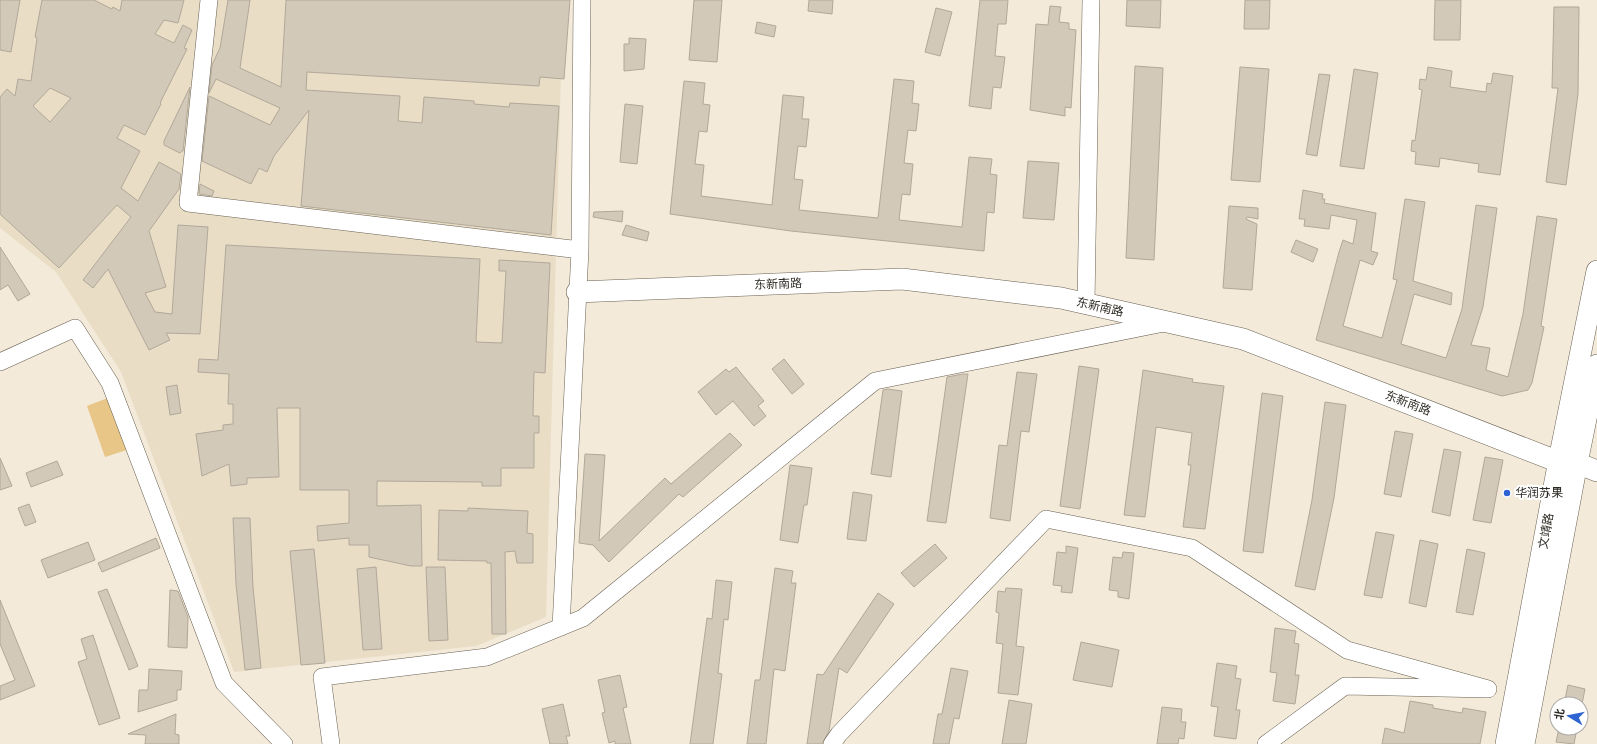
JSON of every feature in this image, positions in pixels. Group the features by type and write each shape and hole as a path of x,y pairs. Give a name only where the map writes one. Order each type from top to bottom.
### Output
{"main road":[{"name":"文靖路","path":"1524,744 1597,271"},
{"name":"东新南路","path":"577,292 902,279 1061,298 1243,339 1568,463 1597,471"},
{"name":"文靖路","path":"1506,744 1568,463 1597,365"}],"street":[{"path":"209,0 188,203 580,250"},
{"path":"561,627 580,250 582,0"},
{"path":"1086,304 1091,0"},
{"path":"332,744 322,677 487,657 583,618 875,381 1167,322"},
{"path":"0,362 75,328 110,383 224,683 284,744"},
{"path":"832,744 838,734 1046,519 1192,548 1347,650 1488,689 1344,686 1266,744"}],"shaded area":[{"path":"0,0 563,0 546,617 476,646 234,672 121,372 56,272 0,228"},
{"path":"118,394 136,447 105,457 87,406"}],"building":[{"path":"0,0 20,0 11,52 0,50"},
{"path":"42,0 94,0 112,9 113,7 120,11 122,0 184,0 178,23 164,20 155,34 174,43 183,25 192,30 184,48 187,49 160,103 161,104 145,135 124,125 117,138 140,151 121,188 138,201 159,162 181,174 179,189 149,231 166,287 145,293 155,312 172,314 178,225 208,227 200,334 166,333 170,340 149,350 108,269 93,288 83,280 131,217 117,205 59,268 0,214 0,97 7,89 15,96 18,79 31,81 37,38 35,37","holes":["50,88 71,98 50,122 33,106"]},
{"path":"228,0 250,0 240,68 281,87 286,0 570,0 564,79 540,77 539,86 307,72 306,90 400,96 398,121 422,123 424,97 474,101 474,104 509,107 510,103 559,106 551,235 301,206 309,110 274,156 267,172 259,168 251,184 202,161 209,96 270,125 280,108 216,79 209,93 212,65 220,48"},
{"path":"694,0 722,0 717,62 689,60"},
{"path":"809,0 833,0 832,14 808,11"},
{"path":"980,0 1008,0 1006,24 998,24 995,56 1005,57 1001,88 993,87 991,109 969,106"},
{"path":"1127,0 1161,0 1160,28 1126,26"},
{"path":"1245,0 1270,0 1269,29 1244,29"},
{"path":"1435,0 1461,0 1460,40 1434,40"},
{"path":"1050,6 1061,7 1059,22 1069,23 1069,29 1076,30 1071,108 1065,107 1065,116 1030,110 1036,24 1048,25"},
{"path":"1554,7 1579,7 1578,94 1566,185 1546,182 1558,88 1552,88"},
{"path":"936,8 952,12 940,56 925,52"},
{"path":"757,22 776,26 774,37 755,33"},
{"path":"629,38 646,39 644,69 624,71 624,44 629,44"},
{"path":"1135,66 1163,68 1154,260 1126,258"},
{"path":"1240,67 1269,69 1260,182 1231,180"},
{"path":"1428,67 1452,71 1450,87 1486,92 1487,83 1491,84 1493,73 1513,76 1500,175 1478,172 1479,164 1440,158 1439,167 1415,164 1416,152 1411,151 1412,140 1415,141 1422,90 1419,89 1420,79 1426,80"},
{"path":"1354,69 1378,73 1364,169 1340,166"},
{"path":"1319,74 1330,75 1317,156 1306,154"},
{"path":"894,79 914,81 912,103 919,104 916,131 908,130 904,163 913,164 910,195 902,194 899,220 962,227 969,157 992,159 990,174 997,175 994,213 987,212 984,251 791,231 670,214 684,81 705,83 703,104 710,105 707,132 699,131 695,164 704,165 701,196 772,205 783,95 804,97 802,119 809,119 806,147 798,146 794,179 803,180 799,210 878,218"},
{"path":"190,87 183,151 180,153 164,145 164,141"},
{"path":"625,104 643,106 637,164 620,162"},
{"path":"1028,161 1059,163 1054,220 1023,218"},
{"path":"200,184 214,191 212,196 199,194"},
{"path":"1303,190 1323,194 1322,199 1325,199 1324,203 1376,213 1371,251 1378,253 1373,265 1360,260 1343,326 1382,338 1397,280 1393,279 1405,199 1425,202 1413,281 1452,293 1451,305 1414,294 1401,344 1446,358 1462,309 1476,205 1497,208 1483,307 1471,345 1490,348 1486,370 1508,377 1523,314 1537,216 1557,219 1541,326 1544,327 1532,383 1528,390 1502,396 1316,340 1343,240 1353,244 1357,220 1331,215 1329,229 1304,226 1305,219 1299,219"},
{"path":"1229,206 1258,208 1258,219 1247,217 1246,219 1257,224 1252,290 1223,288"},
{"path":"623,211 622,222 593,217 594,212"},
{"path":"626,225 649,232 647,241 622,235"},
{"path":"1296,240 1318,249 1313,262 1291,252"},
{"path":"226,245 480,259 476,342 502,343 506,271 499,271 499,260 550,263 545,373 534,372 533,416 539,416 539,433 534,433 534,468 501,468 501,486 482,486 482,482 377,481 377,506 421,505 422,566 411,566 369,557 369,545 349,545 349,538 318,541 317,526 349,523 349,490 300,490 300,408 277,408 279,477 247,478 247,484 231,486 229,464 202,476 196,434 223,430 223,425 233,424 233,404 228,404 229,374 198,372 199,359 218,360"},
{"path":"0,247 30,294 18,301 8,285 0,290"},
{"path":"784,359 804,384 792,394 772,369"},
{"path":"1079,366 1099,369 1080,509 1060,506"},
{"path":"736,367 764,401 758,406 766,416 754,426 733,401 716,415 698,392 726,369 729,372"},
{"path":"1143,370 1193,379 1192,382 1224,386 1205,529 1183,527 1191,465 1188,465 1192,433 1156,427 1145,517 1124,515"},
{"path":"1017,372 1037,374 1029,432 1021,431 1010,521 990,518 999,445 1007,446"},
{"path":"968,374 946,523 927,521 947,377"},
{"path":"177,385 181,413 170,415 166,387"},
{"path":"888,389 902,391 891,477 871,474 883,390"},
{"path":"1262,393 1283,396 1263,553 1243,551"},
{"path":"1325,402 1346,405 1334,498 1315,590 1295,586 1312,500"},
{"path":"1395,431 1413,434 1401,497 1384,494"},
{"path":"730,433 742,445 683,497 679,494 609,562 593,545 579,543 585,454 605,455 599,541 665,478 671,484"},
{"path":"1444,449 1461,452 1450,516 1432,512"},
{"path":"1485,457 1503,460 1491,523 1473,520"},
{"path":"0,458 12,486 0,490"},
{"path":"57,461 63,475 31,487 26,473"},
{"path":"790,465 812,468 807,505 804,505 798,543 780,540"},
{"path":"853,492 872,495 866,541 847,539"},
{"path":"29,504 36,522 25,526 18,508"},
{"path":"468,508 528,511 527,533 533,534 533,563 517,563 515,551 505,552 506,634 492,634 491,563 487,563 487,561 438,560 439,510 468,511"},
{"path":"233,518 250,518 253,587 261,668 245,670 236,584"},
{"path":"1376,532 1394,535 1382,598 1364,595"},
{"path":"156,538 160,548 102,572 98,563"},
{"path":"1420,540 1438,544 1426,607 1409,603"},
{"path":"88,542 95,560 48,578 41,560"},
{"path":"935,544 947,558 914,587 901,573"},
{"path":"1066,546 1078,548 1072,593 1061,592 1062,586 1053,585 1057,552 1066,553"},
{"path":"314,549 325,663 301,665 290,551"},
{"path":"1467,549 1485,553 1473,615 1456,612"},
{"path":"1123,552 1134,553 1129,599 1118,597 1118,591 1109,590 1113,557 1122,558"},
{"path":"376,567 382,649 363,650 357,569"},
{"path":"426,567 445,567 448,640 429,641"},
{"path":"775,568 793,571 791,583 796,583 785,671 774,669 766,744 747,744 755,680 760,680"},
{"path":"716,580 732,582 728,620 724,619 718,673 722,674 713,744 690,744 707,618 712,619"},
{"path":"1006,588 1022,589 1016,646 1024,647 1018,695 998,693 1003,644 996,643 999,613 996,612 998,591 1005,592"},
{"path":"107,589 138,666 129,670 98,592"},
{"path":"170,590 178,591 188,617 187,648 168,647"},
{"path":"878,593 894,604 847,673 839,668 829,731 822,744 807,744 817,674 823,675"},
{"path":"0,600 35,686 0,700 0,686 15,680 0,644"},
{"path":"1275,628 1296,631 1294,643 1299,644 1295,675 1299,675 1295,704 1273,701 1277,673 1270,672"},
{"path":"93,635 120,718 99,725 78,662 87,659 81,639"},
{"path":"1081,642 1119,650 1112,687 1073,680"},
{"path":"1217,663 1237,666 1235,678 1241,679 1236,710 1240,710 1236,739 1214,736 1218,707 1211,706"},
{"path":"951,668 968,671 959,719 954,718 949,744 933,744 938,714 942,714"},
{"path":"149,669 182,671 181,690 177,690 177,700 138,712 139,690 148,690"},
{"path":"620,675 627,707 623,708 631,744 615,744 615,741 609,743 602,713 605,712 598,680"},
{"path":"1568,685 1585,689 1584,696 1566,696"},
{"path":"1009,700 1032,704 1026,744 1002,744"},
{"path":"1410,701 1433,705 1433,708 1462,713 1463,708 1486,712 1480,744 1382,744 1385,728 1404,733"},
{"path":"563,704 570,736 566,736 568,744 550,744 542,709"},
{"path":"1162,707 1182,709 1181,722 1186,722 1184,739 1179,738 1178,744 1157,744"},
{"path":"176,714 175,734 179,735 179,744 145,744 146,735 128,734"},
{"path":"1557,736 1576,736 1574,744 1556,742"}],"place":[{"name":"华润苏果","path":"1507,493"}]}
